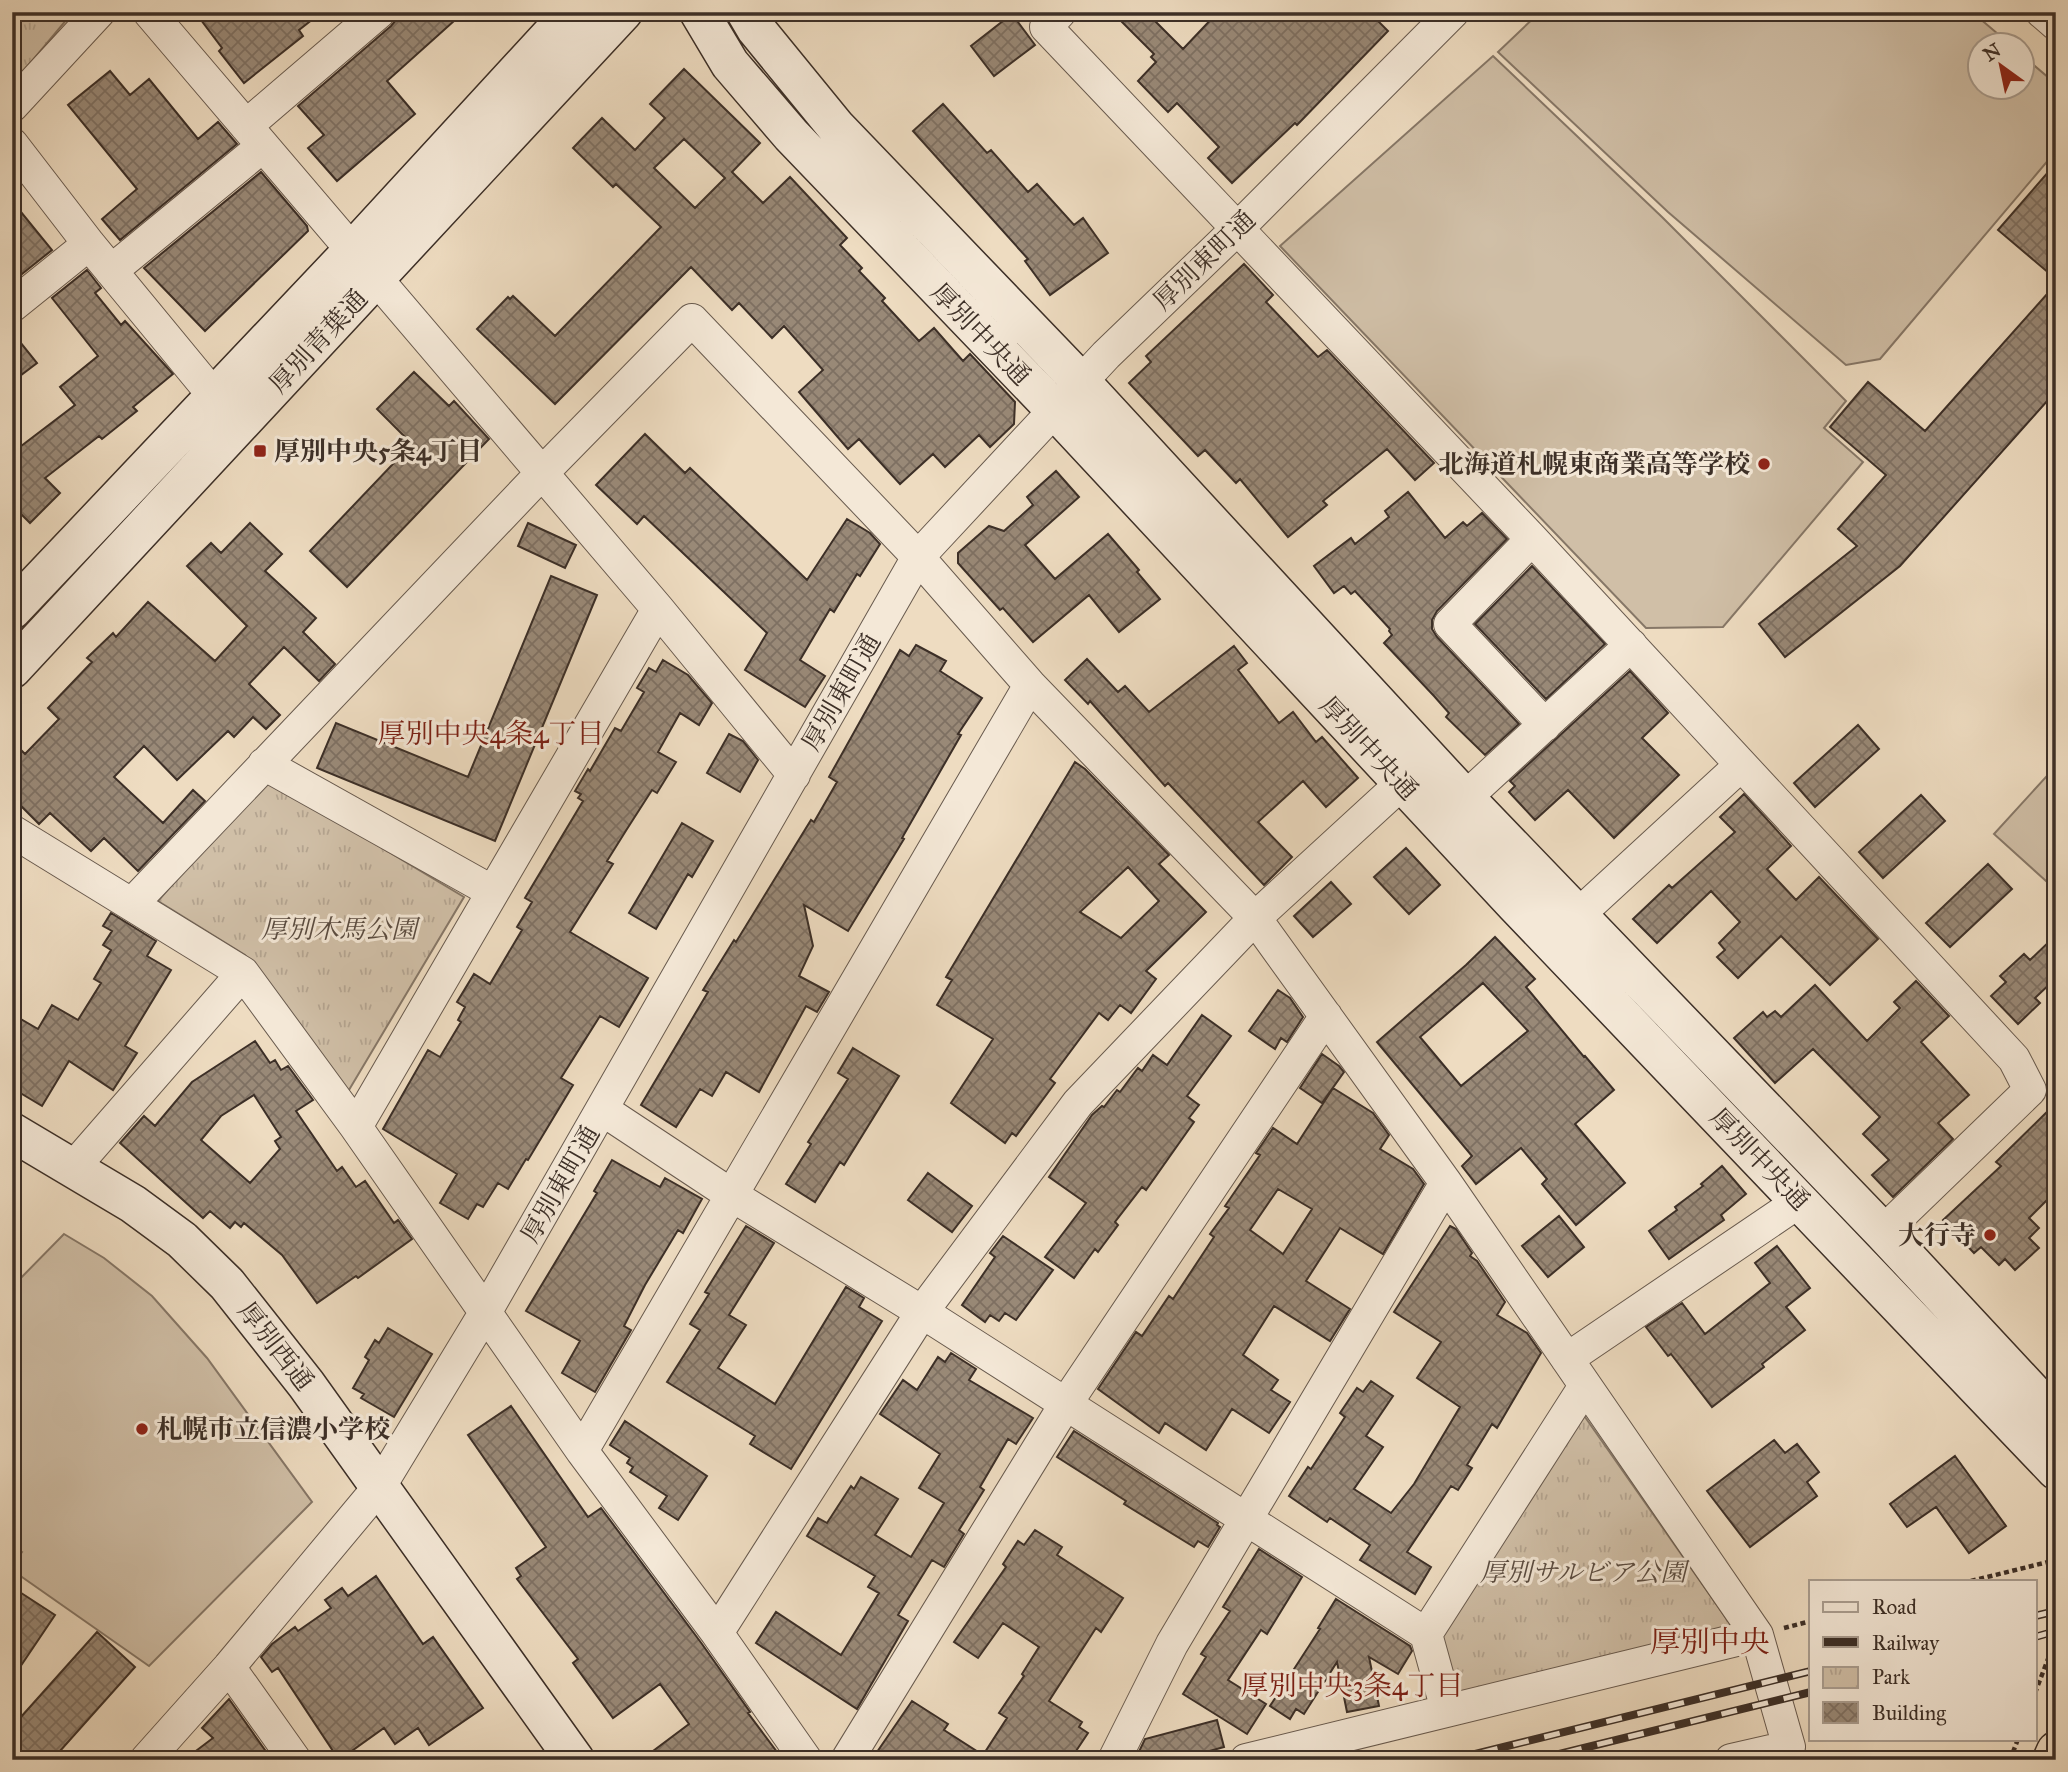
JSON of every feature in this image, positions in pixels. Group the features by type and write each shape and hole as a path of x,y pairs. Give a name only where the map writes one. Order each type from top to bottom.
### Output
{"highway":[{"path":"2052,1760 2056,1751"}],"street":[{"path":"12,106 99,12"},
{"path":"149,12 658,609 794,775"},
{"path":"111,271 254,136 379,12"},
{"name":"厚別青葉通","path":"12,669 365,264 572,12"},
{"name":"厚別青葉通","path":"12,610 215,397 365,264 623,12"},
{"name":"厚別中央通","path":"699,12 730,64 792,135 1055,410 1401,784 2056,1470"},
{"name":"厚別中央通","path":"746,12 756,29 836,127 1080,382 1465,797 1883,1232 2056,1418"},
{"path":"1060,12 1046,27 1532,539 2014,1059 2030,1090 1883,1232"},
{"path":"2042,12 2056,24"},
{"name":"厚別東町通","path":"146,1760 229,1667 380,1486 603,1110 918,557 1080,382 1452,13"},
{"path":"12,144 89,244 215,397"},
{"path":"12,306 89,244"},
{"path":"133,904 542,473 692,320 918,557 1030,685 1255,918 1326,1016 1446,1183 1757,1635 1785,1753 1731,1760"},
{"path":"1532,539 1450,624 1545,725"},
{"path":"356,1127 658,609"},
{"path":"1465,797 1631,645"},
{"path":"582,1451 1030,685"},
{"path":"264,764 493,892"},
{"path":"1578,915 1741,765"},
{"path":"717,1633 922,1312 1078,1103 1255,918 1401,784"},
{"path":"12,831 243,972 356,1127 582,1451 717,1633 806,1760"},
{"path":"73,1168 243,972"},
{"path":"847,1760 1065,1405 1326,1016"},
{"path":"603,1110 733,1196 922,1312 1426,1634 1447,1710"},
{"name":"厚別西通","path":"12,1132 133,1203 182,1240 227,1284 306,1384 575,1760"},
{"path":"1114,1760 1172,1644 1446,1183"},
{"path":"1567,1359 1800,1200"},
{"path":"1426,1634 1585,1386"},
{"path":"1246,1760 1757,1635"},
{"path":"229,1667 295,1760"}],"path":[{"path":"1975,1580 2056,1560"},
{"path":"2036,1690 2056,1638"},
{"path":"2010,1760 2018,1740"}],"green space":[{"path":"12,12 73,12 12,85"},
{"path":"1540,12 1972,12 1996,32 1966,32 1966,102 2036,102 2036,67 2056,84 2056,151 1880,359 1846,365 1668,212 1498,52"},
{"path":"1493,56 1662,217 1846,401 1824,428 1863,462 1723,627 1646,628 1280,246"},
{"path":"2056,766 2056,890 1994,834"},
{"name":"厚別木馬公園","path":"265,778 464,897 346,1095 245,955 158,901"},
{"name":"札幌市立信濃小学校","path":"64,1234 104,1258 152,1296 207,1358 312,1502 149,1666 12,1570 22,1552 12,1546 12,1287"},
{"name":"厚別サルビア公園","path":"1578,1407 1733,1628 1454,1696 1437,1640"}],"building":[{"path":"195,12 322,12 299,30 303,36 244,83 219,51 222,48"},
{"path":"403,12 464,12 387,81 415,114 337,181 308,148 324,135 298,106 391,26"},
{"path":"1112,12 1146,12 1183,49 1218,12 1369,12 1388,31 1297,125 1295,123 1232,183 1208,158 1219,147 1177,103 1168,112 1138,81 1156,62 1151,57 1154,54"},
{"path":"1012,14 1035,45 994,76 971,46"},
{"path":"684,69 760,143 732,172 763,203 790,177 847,238 840,245 862,268 859,271 885,298 882,301 919,341 934,328 963,361 970,354 1015,402 1014,424 990,447 979,435 945,467 933,454 900,484 859,439 848,449 799,392 823,370 784,326 772,338 739,303 732,310 691,267 555,404 477,329 508,297 510,299 513,296 555,336 661,227 616,184 613,187 573,148 602,118 635,150 665,118 650,104","holes":["684,139 725,178 695,208 654,168"]},
{"path":"110,71 130,95 149,79 198,139 218,122 237,144 120,240 102,219 137,189 68,105"},
{"path":"943,104 987,153 991,150 1028,192 1037,184 1074,225 1083,218 1108,253 1050,295 1025,261 1028,259 913,131"},
{"path":"2056,163 2056,279 1998,230"},
{"path":"261,172 307,226 308,231 205,331 144,268"},
{"path":"12,201 52,250 12,282"},
{"path":"1244,264 1273,295 1266,302 1318,357 1327,350 1434,463 1415,480 1387,449 1323,501 1327,505 1288,537 1240,479 1236,483 1205,450 1198,456 1129,383 1151,362 1146,356"},
{"path":"87,270 101,288 95,293 121,325 125,321 173,374 133,407 137,411 102,439 99,436 45,478 60,493 30,523 12,505 12,453 75,405 60,387 98,356 52,298"},
{"path":"2056,284 2056,391 1900,566 1785,657 1759,624 1857,546 1838,529 1886,475 1830,427 1868,382 1925,431"},
{"path":"12,332 37,363 12,382"},
{"path":"414,372 449,406 454,401 489,439 347,587 310,551 412,444 377,409"},
{"path":"645,434 685,473 690,468 807,580 847,519 870,533 880,544 860,576 857,574 834,612 830,609 800,660 825,676 805,707 745,670 767,633 644,516 637,524 596,485"},
{"path":"1056,471 1079,497 1025,545 1055,579 1108,534 1160,599 1119,632 1089,595 1033,642 958,563 958,553 989,526 1004,531 1033,505 1027,497"},
{"path":"1408,492 1445,538 1463,522 1467,526 1482,513 1507,539 1437,611 1432,620 1432,629 1437,637 1519,724 1485,755 1446,717 1449,713 1384,643 1392,635 1390,629 1355,591 1351,594 1344,586 1334,593 1314,566 1351,538 1355,544 1389,517 1385,511"},
{"path":"250,523 282,554 265,571 316,618 303,632 335,664 319,681 284,647 249,684 280,715 266,729 253,717 234,737 228,731 177,780 144,746 114,777 163,823 193,790 205,801 138,871 104,838 91,851 50,813 39,824 15,800 21,794 12,786 12,741 25,754 59,719 48,708 92,662 87,658 113,633 116,637 148,602 215,661 247,626 187,566 211,543 221,553"},
{"path":"528,523 576,545 565,568 518,546"},
{"path":"1532,566 1605,644 1546,699 1475,624"},
{"path":"551,576 597,595 495,841 317,768 336,723 468,777"},
{"path":"916,645 946,661 940,671 982,698 958,734 961,735 902,838 904,839 848,931 804,905 813,946 799,976 829,992 817,1012 806,1006 759,1092 726,1072 712,1096 700,1089 676,1127 641,1105 708,992 703,990 734,940 736,942 811,820 814,822 837,782 829,777 900,650 909,656"},
{"path":"1234,646 1247,663 1238,670 1279,723 1293,712 1316,742 1322,737 1358,778 1326,807 1303,781 1258,822 1292,857 1264,885 1168,783 1165,786 1090,701 1088,704 1065,680 1087,659 1118,692 1125,686 1149,712"},
{"path":"663,660 688,675 712,703 699,725 680,713 658,752 676,762 657,793 652,790 607,861 613,864 570,932 648,978 619,1027 600,1016 561,1078 573,1085 528,1160 526,1159 508,1189 498,1183 483,1207 477,1204 468,1219 440,1203 457,1174 383,1129 428,1050 440,1057 461,1022 458,1020 465,1007 457,1002 474,974 490,984 522,930 517,927 532,902 525,898 583,801 578,798 581,794 575,791 615,728 621,731 644,692 637,688 649,668 656,672"},
{"path":"1630,671 1668,713 1642,738 1679,775 1614,838 1568,790 1535,820 1509,792 1515,786 1510,781"},
{"path":"1858,725 1879,749 1815,807 1794,783"},
{"path":"729,734 743,741 758,760 740,792 707,773"},
{"path":"1075,762 1169,855 1159,864 1206,912 1146,971 1156,979 1131,1013 1120,1005 1108,1020 1099,1013 1050,1079 1055,1083 1016,1136 1012,1133 1005,1143 951,1103 993,1039 937,1005 952,980 946,977","holes":["1128,867 1159,901 1121,938 1080,912"]},
{"path":"1744,794 1791,846 1767,869 1796,900 1819,877 1878,939 1830,985 1781,936 1738,978 1717,957 1725,950 1719,943 1740,922 1711,891 1657,943 1633,919 1669,885 1672,888 1735,832 1720,817"},
{"path":"1921,795 1945,821 1883,878 1859,852"},
{"path":"682,823 713,841 692,877 688,874 656,929 629,913"},
{"path":"1406,848 1440,885 1409,914 1374,877"},
{"path":"1988,864 2012,889 1950,947 1926,923"},
{"path":"1331,882 1351,904 1313,937 1294,916"},
{"path":"111,913 156,941 147,956 171,970 125,1046 137,1053 113,1090 69,1061 42,1106 12,1088 12,1014 38,1029 52,1005 78,1020 101,983 94,979 111,950 103,945 112,931 103,926"},
{"path":"2056,935 2056,978 2035,998 2040,1003 2018,1024 1991,996 2006,982 2000,976 2024,954 2030,960"},
{"path":"1495,937 1535,979 1526,987 1614,1090 1575,1124 1625,1183 1576,1225 1542,1184 1547,1179 1521,1148 1476,1184 1462,1166 1472,1156 1377,1042","holes":["1483,983 1528,1031 1461,1086 1420,1037"]},
{"path":"1916,981 1949,1016 1921,1042 1969,1095 1938,1123 1953,1139 1893,1197 1872,1175 1889,1160 1863,1134 1880,1117 1813,1049 1775,1083 1734,1038 1763,1012 1767,1017 1775,1011 1781,1017 1815,985 1867,1041 1900,1008 1894,1002"},
{"path":"1278,990 1290,998 1303,1017 1287,1042 1281,1038 1275,1049 1249,1031"},
{"path":"1202,1015 1231,1036 1187,1096 1199,1105 1189,1118 1194,1122 1146,1190 1142,1187 1115,1222 1118,1225 1098,1252 1095,1249 1074,1278 1045,1257 1086,1203 1049,1177 1092,1115 1104,1107 1117,1090 1120,1092 1138,1068 1142,1071 1153,1055 1167,1065"},
{"path":"255,1041 270,1063 275,1060 281,1070 288,1066 313,1100 296,1111 337,1171 342,1167 356,1187 365,1181 394,1223 398,1220 412,1239 358,1278 356,1276 317,1303 282,1255 244,1223 241,1227 235,1222 230,1228 210,1211 203,1218 120,1143 144,1116 155,1126 192,1082","holes":["254,1095 281,1137 275,1141 280,1149 250,1183 201,1140 221,1116"]},
{"path":"853,1048 899,1076 844,1165 840,1162 815,1202 786,1184 811,1144 808,1142 848,1079 838,1073"},
{"path":"1322,1054 1344,1072 1322,1103 1300,1088"},
{"path":"1333,1088 1373,1113 1389,1135 1380,1149 1413,1169 1424,1184 1383,1254 1340,1228 1306,1281 1350,1309 1330,1341 1274,1306 1243,1355 1278,1380 1271,1390 1290,1402 1269,1433 1232,1409 1206,1450 1165,1423 1159,1433 1098,1389 1136,1332 1142,1336 1169,1296 1173,1299 1214,1237 1210,1234 1229,1208 1225,1206 1260,1155 1256,1153 1273,1128 1297,1144","holes":["1278,1189 1312,1209 1283,1254 1250,1230"]},
{"path":"2056,1103 2056,1191 2029,1218 2039,1228 2029,1238 2039,1248 2015,1270 2005,1259 1999,1265 1981,1247 1974,1253 1943,1220 2001,1166 1996,1162"},
{"path":"612,1160 660,1187 665,1178 702,1199 683,1233 678,1230 645,1285 624,1326 631,1330 595,1392 562,1373 580,1341 526,1311 597,1193 594,1191"},
{"path":"1722,1166 1746,1194 1721,1215 1724,1220 1669,1259 1649,1231 1677,1210 1675,1207 1703,1186 1701,1184"},
{"path":"928,1173 972,1206 952,1232 908,1200"},
{"path":"1559,1216 1584,1247 1548,1277 1522,1246"},
{"path":"746,1226 774,1243 729,1315 746,1325 718,1368 775,1404 846,1287 864,1298 859,1307 882,1321 791,1469 750,1444 755,1436 667,1382 700,1330 690,1324 709,1294 705,1292"},
{"path":"1450,1226 1456,1229 1472,1253 1470,1256 1477,1261 1505,1302 1497,1315 1527,1333 1541,1353 1497,1428 1492,1424 1467,1465 1472,1468 1458,1490 1451,1486 1407,1552 1431,1567 1415,1594 1360,1560 1370,1545 1330,1518 1327,1522 1289,1496 1308,1467 1311,1469 1345,1417 1340,1413 1357,1388 1363,1392 1371,1381 1393,1396 1366,1436 1383,1447 1354,1489 1391,1513 1414,1484 1460,1407 1417,1378 1441,1342 1394,1312"},
{"path":"1003,1236 1053,1270 1016,1320 1005,1313 999,1321 990,1315 985,1322 962,1305 995,1257 990,1253"},
{"path":"1777,1246 1810,1288 1786,1307 1805,1330 1762,1364 1764,1367 1712,1407 1671,1354 1668,1356 1646,1327 1682,1303 1705,1334 1770,1283 1755,1263"},
{"path":"388,1328 432,1354 394,1417 361,1398 364,1394 353,1388 369,1360 365,1357 375,1340 379,1343"},
{"path":"951,1353 976,1369 969,1380 1033,1418 1016,1444 1008,1439 980,1487 984,1490 959,1530 964,1534 944,1567 932,1560 898,1615 908,1621 857,1709 756,1643 776,1612 841,1655 879,1593 868,1587 875,1576 807,1536 818,1518 827,1523 851,1486 854,1489 861,1477 898,1499 875,1535 911,1557 944,1503 919,1488 940,1454 880,1414 903,1380 917,1390 938,1357 945,1362"},
{"path":"511,1406 588,1517 601,1508 702,1644 783,1760 641,1760 689,1724 660,1684 613,1718 573,1663 578,1659 517,1579 521,1576 516,1568 546,1547 468,1435"},
{"path":"625,1421 707,1476 678,1520 659,1508 667,1496 630,1472 633,1467 627,1463 630,1458 610,1445"},
{"path":"1074,1431 1218,1523 1220,1527 1208,1547 1198,1541 1194,1547 1124,1504 1126,1501 1057,1457"},
{"path":"1774,1440 1785,1453 1797,1444 1819,1472 1807,1482 1817,1496 1750,1547 1707,1491"},
{"path":"1955,1456 2006,1526 1969,1553 1936,1507 1907,1527 1890,1504"},
{"path":"1035,1530 1062,1547 1057,1555 1123,1598 1101,1632 1096,1628 1049,1701 1082,1722 1079,1727 1088,1733 1070,1760 888,1760 877,1752 912,1701 948,1724 944,1730 983,1755 1007,1718 999,1713 1024,1676 1022,1674 1039,1647 1003,1623 978,1658 954,1642 1006,1567 1003,1564 1018,1541 1024,1545"},
{"path":"1259,1549 1302,1577 1267,1634 1261,1630 1228,1680 1266,1704 1247,1734 1183,1694 1206,1657 1201,1654 1230,1611 1223,1607"},
{"path":"376,1576 423,1644 433,1637 483,1708 429,1745 418,1728 395,1744 384,1728 339,1760 278,1668 272,1672 261,1657 272,1644 295,1627 298,1631 331,1608 325,1600 342,1588 348,1596"},
{"path":"12,1587 55,1615 12,1679"},
{"path":"1336,1599 1410,1646 1412,1651 1398,1674 1369,1657 1379,1706 1347,1712 1337,1662 1304,1714 1296,1709 1290,1719 1270,1706 1320,1629 1318,1628"},
{"path":"97,1632 135,1667 52,1760 12,1760 12,1727"},
{"path":"229,1699 272,1760 184,1760 213,1738 202,1728"},
{"path":"1217,1720 1224,1747 1177,1760 1135,1760 1145,1739"}],"railway":[{"path":"2036,1616 2056,1611"},
{"path":"2036,1637 2056,1631"},
{"path":"1451,1760 1809,1671"},
{"path":"1535,1760 1809,1692"}],"place":[{"name":"厚別中央5条4丁目","path":"260,451"},
{"name":"北海道札幌東商業高等学校","path":"1764,464"},
{"name":"大行寺","path":"1990,1235"},
{"name":"札幌市立信濃小学校","path":"142,1429"}],"district":[{"name":"厚別中央4条4丁目","path":"491,733"},
{"name":"厚別中央","path":"1710,1642"},
{"name":"厚別中央3条4丁目","path":"1352,1685"}]}
